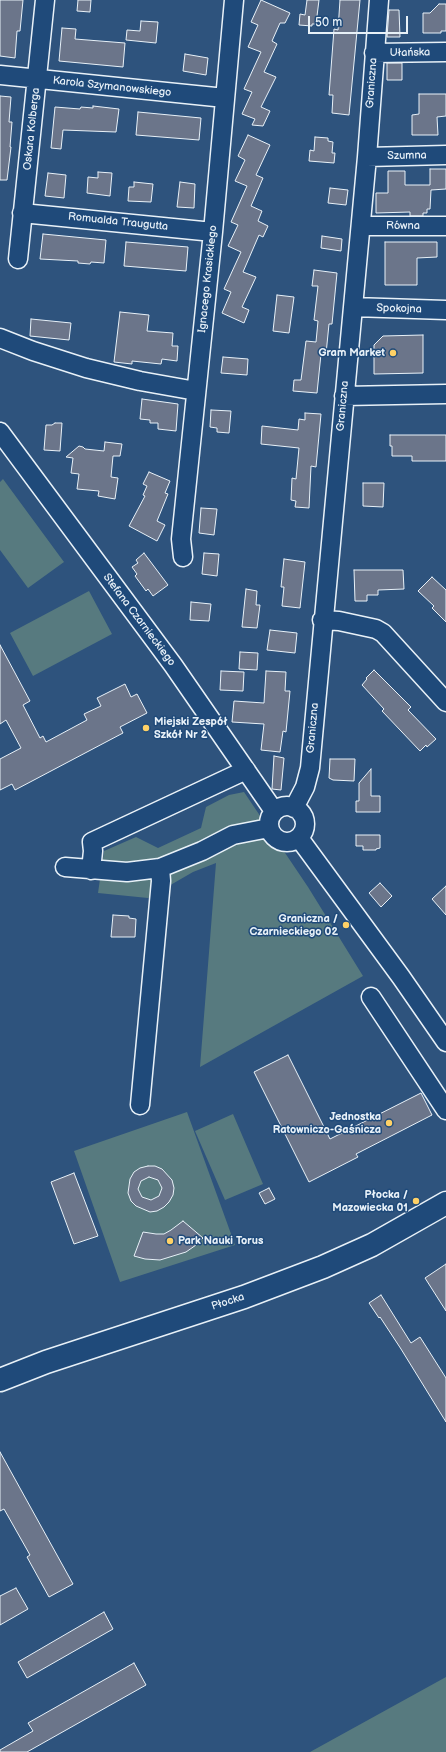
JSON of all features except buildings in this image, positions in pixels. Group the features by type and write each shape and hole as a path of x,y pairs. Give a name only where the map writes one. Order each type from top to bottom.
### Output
{"main road":[{"name":"Płocka","path":"0,1380 46,1362 244,1297 323,1267 372,1245 446,1203"}],"street":[{"name":"Oskara Kolberga","path":"18,259 45,0"},
{"name":"Ignacego Krasickiego","path":"183,557 181,539 213,232 234,0"},
{"name":"Graniczna","path":"294,808 305,788 310,768 322,620 361,226 379,0"},
{"name":"Ułańska","path":"374,54 446,52"},
{"name":"Karola Szymanowskiego","path":"0,75 225,98"},
{"name":"Szumna","path":"367,157 446,155"},
{"name":"Romualda Traugutta","path":"22,213 213,232"},
{"name":"Równa","path":"361,226 446,226"},
{"name":"Spokojna","path":"353,307 446,310"},
{"path":"0,338 32,351 86,368 140,381 196,391"},
{"path":"344,396 446,394"},
{"name":"Stefana Czarnieckiego","path":"0,432 173,664 274,811"},
{"path":"322,620 339,621 376,629 383,633 446,702"},
{"path":"91,870 94,851 92,842 246,770"},
{"path":"285,806 294,808 301,813 305,824 304,830 299,838 291,842 279,841 271,833 269,828 269,822 274,811 285,806"},
{"path":"65,867 127,872 160,868 202,851 233,835 269,828"},
{"path":"299,838 401,977 446,1042"},
{"path":"140,1105 160,888 160,868"},
{"path":"371,997 446,1110"}],"green space":[{"path":"3,479 64,562 28,588 0,550 0,482"},
{"path":"89,591 112,634 33,676 10,633"},
{"path":"244,792 308,887 363,976 200,1067 216,863 193,872 148,898 98,893 104,851 136,837 158,848 201,828 206,807 229,795"},
{"path":"187,1112 235,1245 120,1282 74,1151"},
{"path":"233,1114 263,1184 225,1200 195,1131"},
{"path":"446,1677 446,1752 310,1752"}],"place":[{"name":"Gram Market","path":"393,353"},
{"name":"Miejski Zespół Szkół Nr 2","path":"146,728"},
{"name":"Graniczna / Czarnieckiego 02","path":"346,925"},
{"name":"Jednostka Ratowniczo-Gaśnicza","path":"389,1123"},
{"name":"Płocka / Mazowiecka 01","path":"416,1201"},
{"name":"Park Nauki Torus","path":"170,1241"}]}
